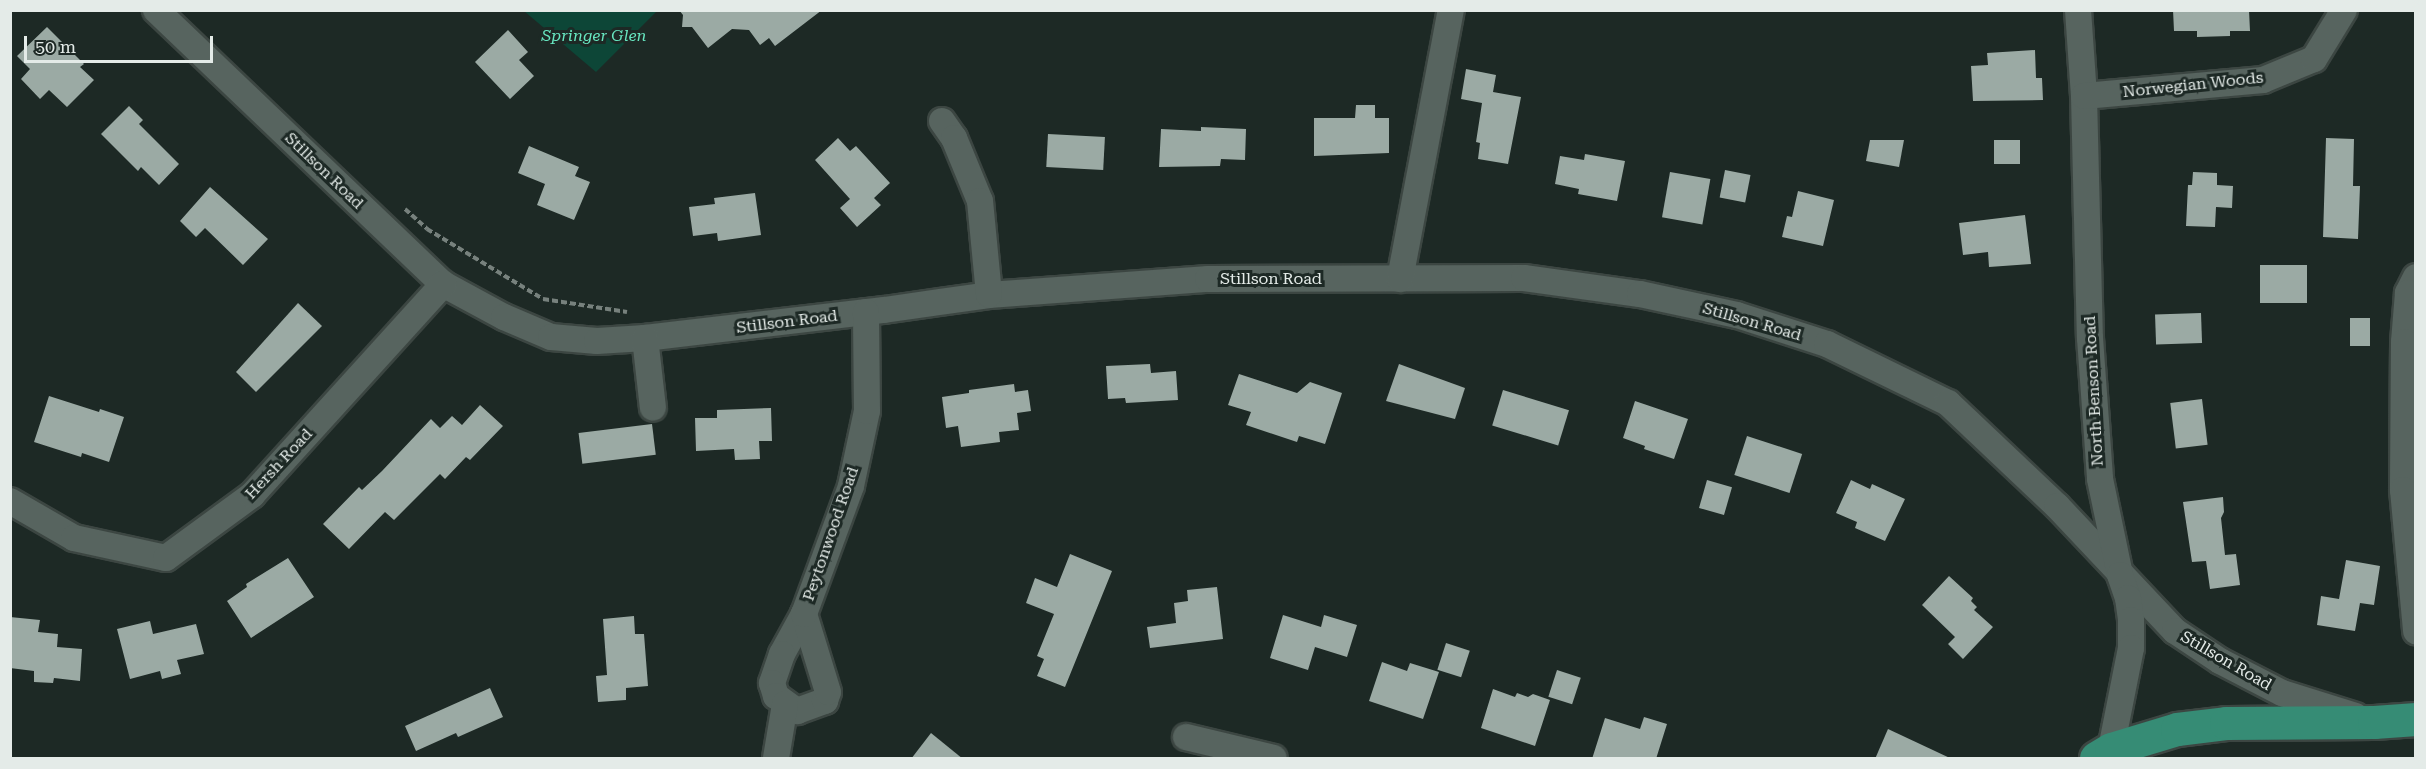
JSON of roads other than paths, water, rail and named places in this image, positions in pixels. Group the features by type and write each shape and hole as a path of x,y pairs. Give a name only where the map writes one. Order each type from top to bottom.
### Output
{"main road":[{"name":"Stillson Road","path":"2103,754 2177,729 2226,723 2374,722 2415,718"}],"street":[{"name":"Stillson Road","path":"156,10 443,284 504,317 551,337 597,341 645,338 989,295 1208,279 1524,278 1640,294 1737,315 1827,344 1948,403 2057,506 2175,631 2220,661 2282,693 2374,722"},
{"path":"1400,279 1451,10"},
{"name":"North Benson Road","path":"2078,10 2084,96 2090,338 2100,479 2120,575 2128,598 2131,648 2103,754"},
{"name":"Norwegian Woods","path":"2084,96 2263,80 2314,59 2344,10"},
{"path":"942,121 954,138 980,201 989,295"},
{"path":"2415,277 2408,293 2404,342 2403,490 2415,631"},
{"name":"Hersh Road","path":"10,501 74,538 166,558 252,495 443,284"},
{"name":"Peytonwood Road","path":"804,614 828,692 825,701 797,711 776,696 772,683 782,654 804,614 851,486 867,411 866,312"},
{"path":"645,338 653,408"},
{"path":"776,759 785,704"},
{"path":"1186,737 1274,759"}],"park label":[{"name":"Springer Glen","path":"594,36"}]}
